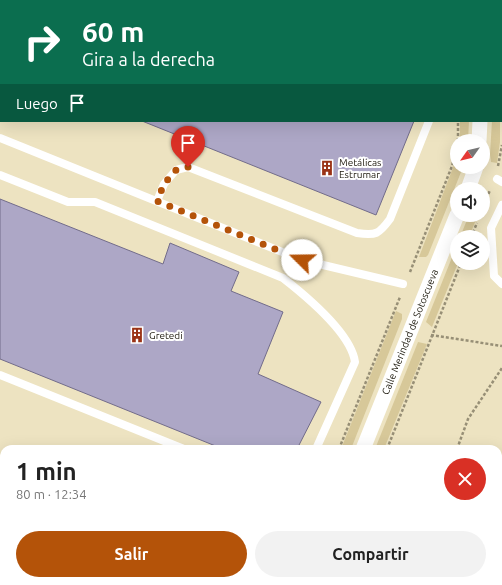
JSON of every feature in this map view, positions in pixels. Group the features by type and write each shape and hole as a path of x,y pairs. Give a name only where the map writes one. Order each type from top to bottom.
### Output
{"street":[{"path":"479,134 480,122"},
{"name":"Calle Merindad de Sotoscueva","path":"365,445 454,222"}],"lane":[{"path":"157,201 164,184 176,170 188,167 357,233 372,236 382,230 390,219 429,122"},
{"path":"0,138 302,260 404,284"},
{"path":"0,175 68,202 95,202 283,278 305,295 346,338 354,353 355,362 318,445"},
{"path":"502,205 491,228 494,276 502,284"},
{"path":"0,375 174,445"}],"path":[{"path":"502,0 502,41"},
{"path":"458,122 458,134"},
{"path":"490,194 497,179 502,145"},
{"path":"341,445 450,171"},
{"path":"474,230 477,222"},
{"path":"388,445 458,270"},
{"path":"410,332 502,346"},
{"path":"458,445 468,419 502,368"}],"shaded area":[{"path":"460,122 469,122 468,134 460,134"},
{"path":"492,122 500,122 500,142 497,163 491,162"},
{"path":"451,174 460,174 457,182 450,182 450,200 428,255 426,257 419,257"},
{"path":"466,222 475,222 472,230 463,230"},
{"path":"450,262 450,270 455,270 432,327 426,322"},
{"path":"396,311 402,314 402,319 353,445 343,445"},
{"path":"418,342 427,344 386,445 377,445"}],"building":[{"name":"Metálicas Estrumar","path":"144,122 414,122 376,215"},
{"name":"Gretedi","path":"0,199 163,264 170,243 239,272 231,291 283,312 258,374 321,402 299,445 213,445 0,359"}],"place":[{"name":"Metálicas Estrumar","path":"327,168"},
{"name":"Gretedi","path":"137,335"}],"route":[{"path":"188,167 176,170 164,184 157,201 302,260"}]}
